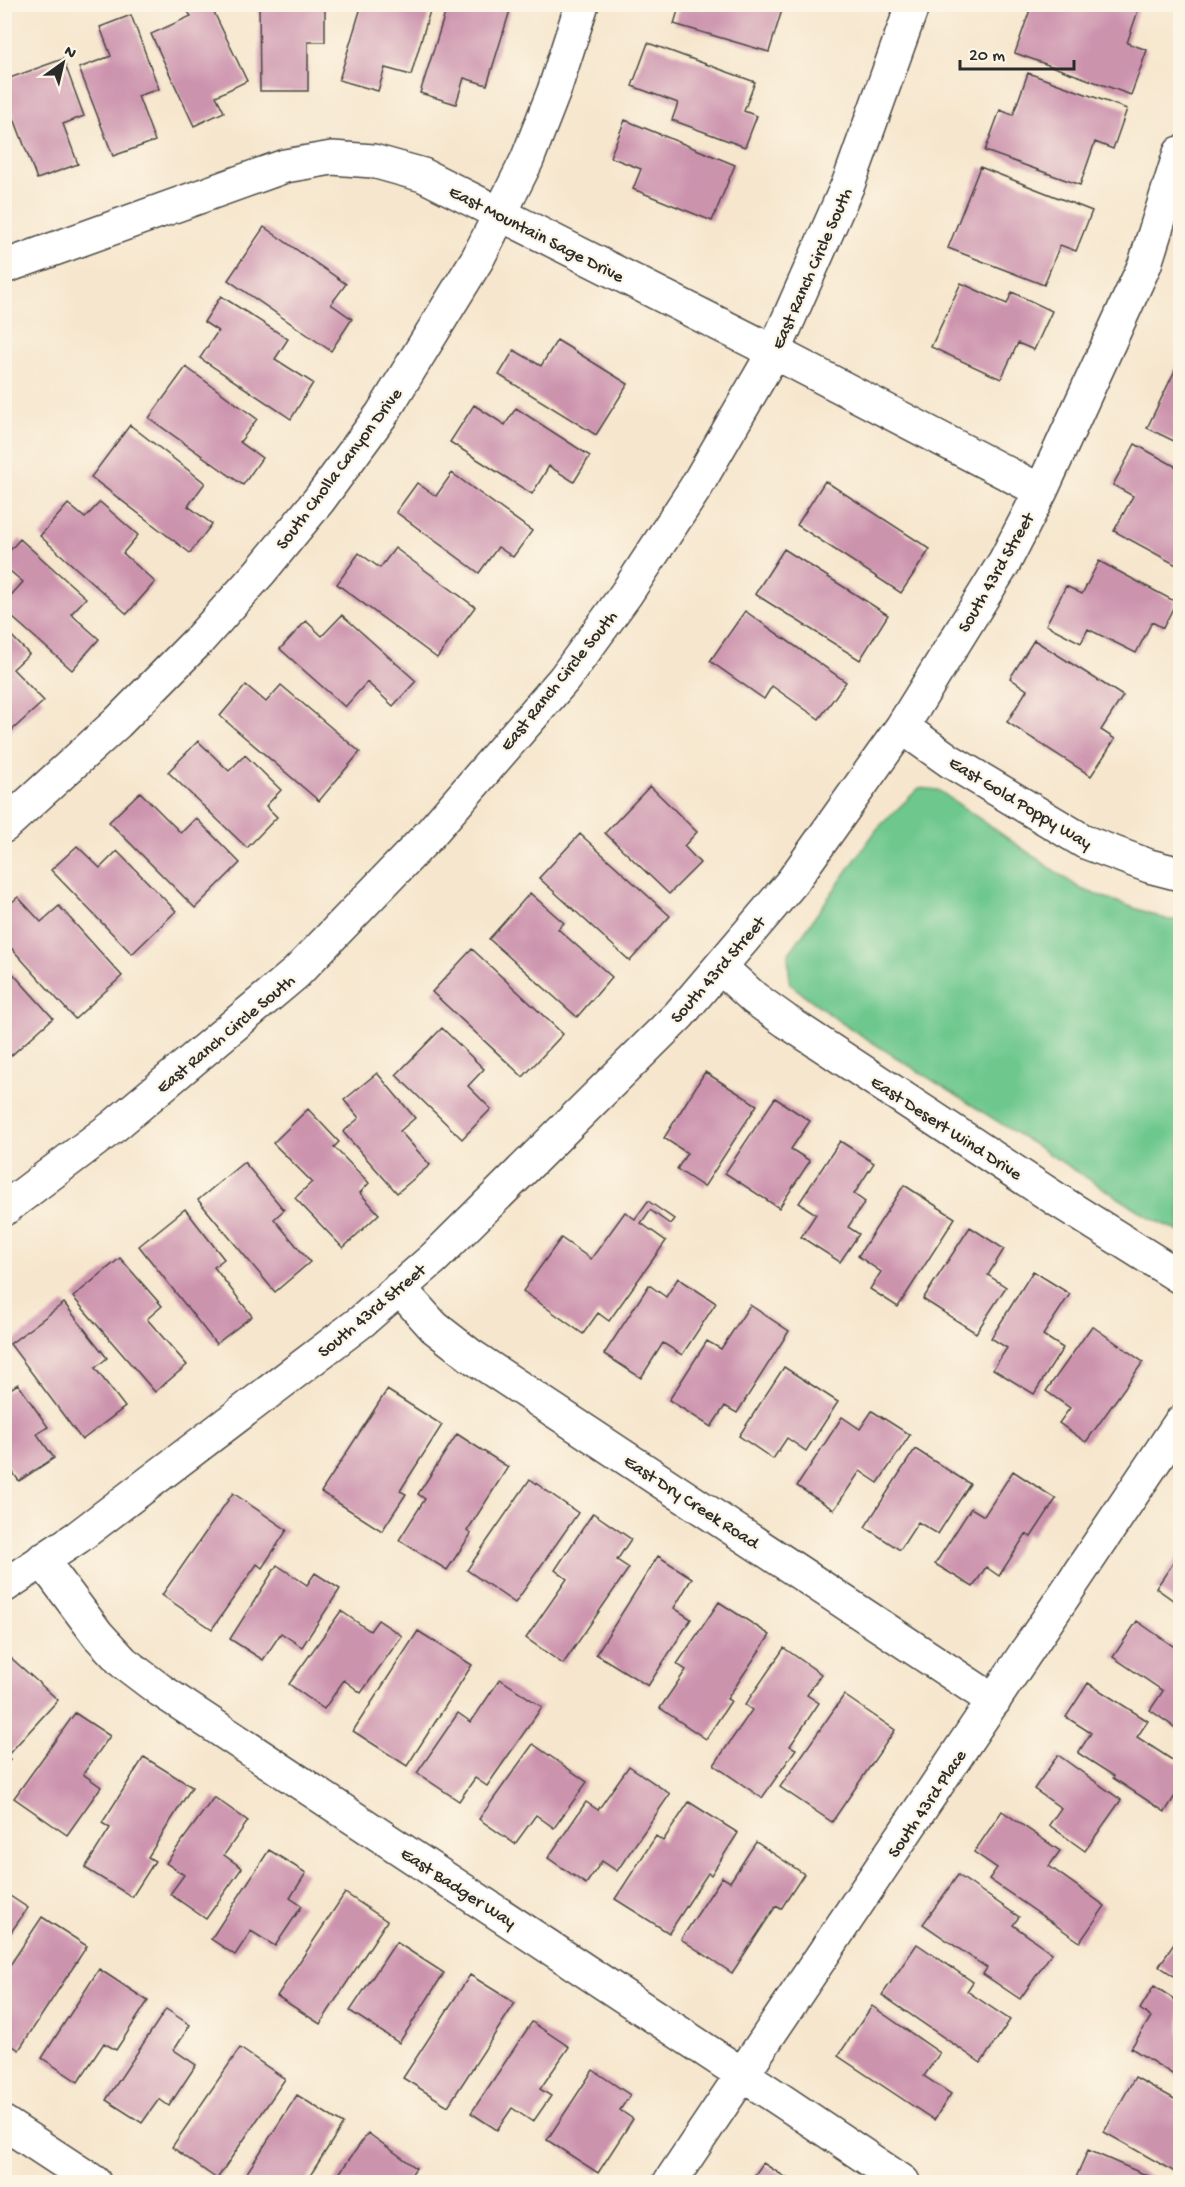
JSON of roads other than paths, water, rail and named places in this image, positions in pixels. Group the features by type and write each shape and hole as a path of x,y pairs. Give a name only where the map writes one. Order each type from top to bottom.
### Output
{"street":[{"name":"South Cholla Canyon Drive","path":"4,826 117,723 198,641 320,500 382,414 478,258 501,214 527,160 546,111 582,4"},
{"name":"East Ranch Circle South","path":"4,1209 114,1126 296,973 429,835 564,679 626,594 696,487 774,352 849,182 913,4"},
{"name":"South 43rd Street","path":"4,1586 78,1537 362,1321 434,1258 679,1015 792,882 902,727 1005,561 1041,491 1145,264 1180,153"},
{"name":"East Mountain Sage Drive","path":"4,267 285,166 332,158 373,161 423,175 774,352 1041,491"},
{"name":"East Gold Poppy Way","path":"902,727 980,780 1085,842 1149,866 1180,874"},
{"name":"East Desert Wind Drive","path":"720,967 753,998 786,1021 1059,1201 1180,1277"},
{"name":"East Dry Creek Road","path":"399,1288 434,1327 470,1354 994,1701"},
{"name":"South 43rd Place","path":"670,2182 1180,1423"},
{"name":"East Badger Way","path":"42,1560 98,1635 117,1655 160,1690 903,2182"},
{"path":"4,2123 94,2182"}]}
